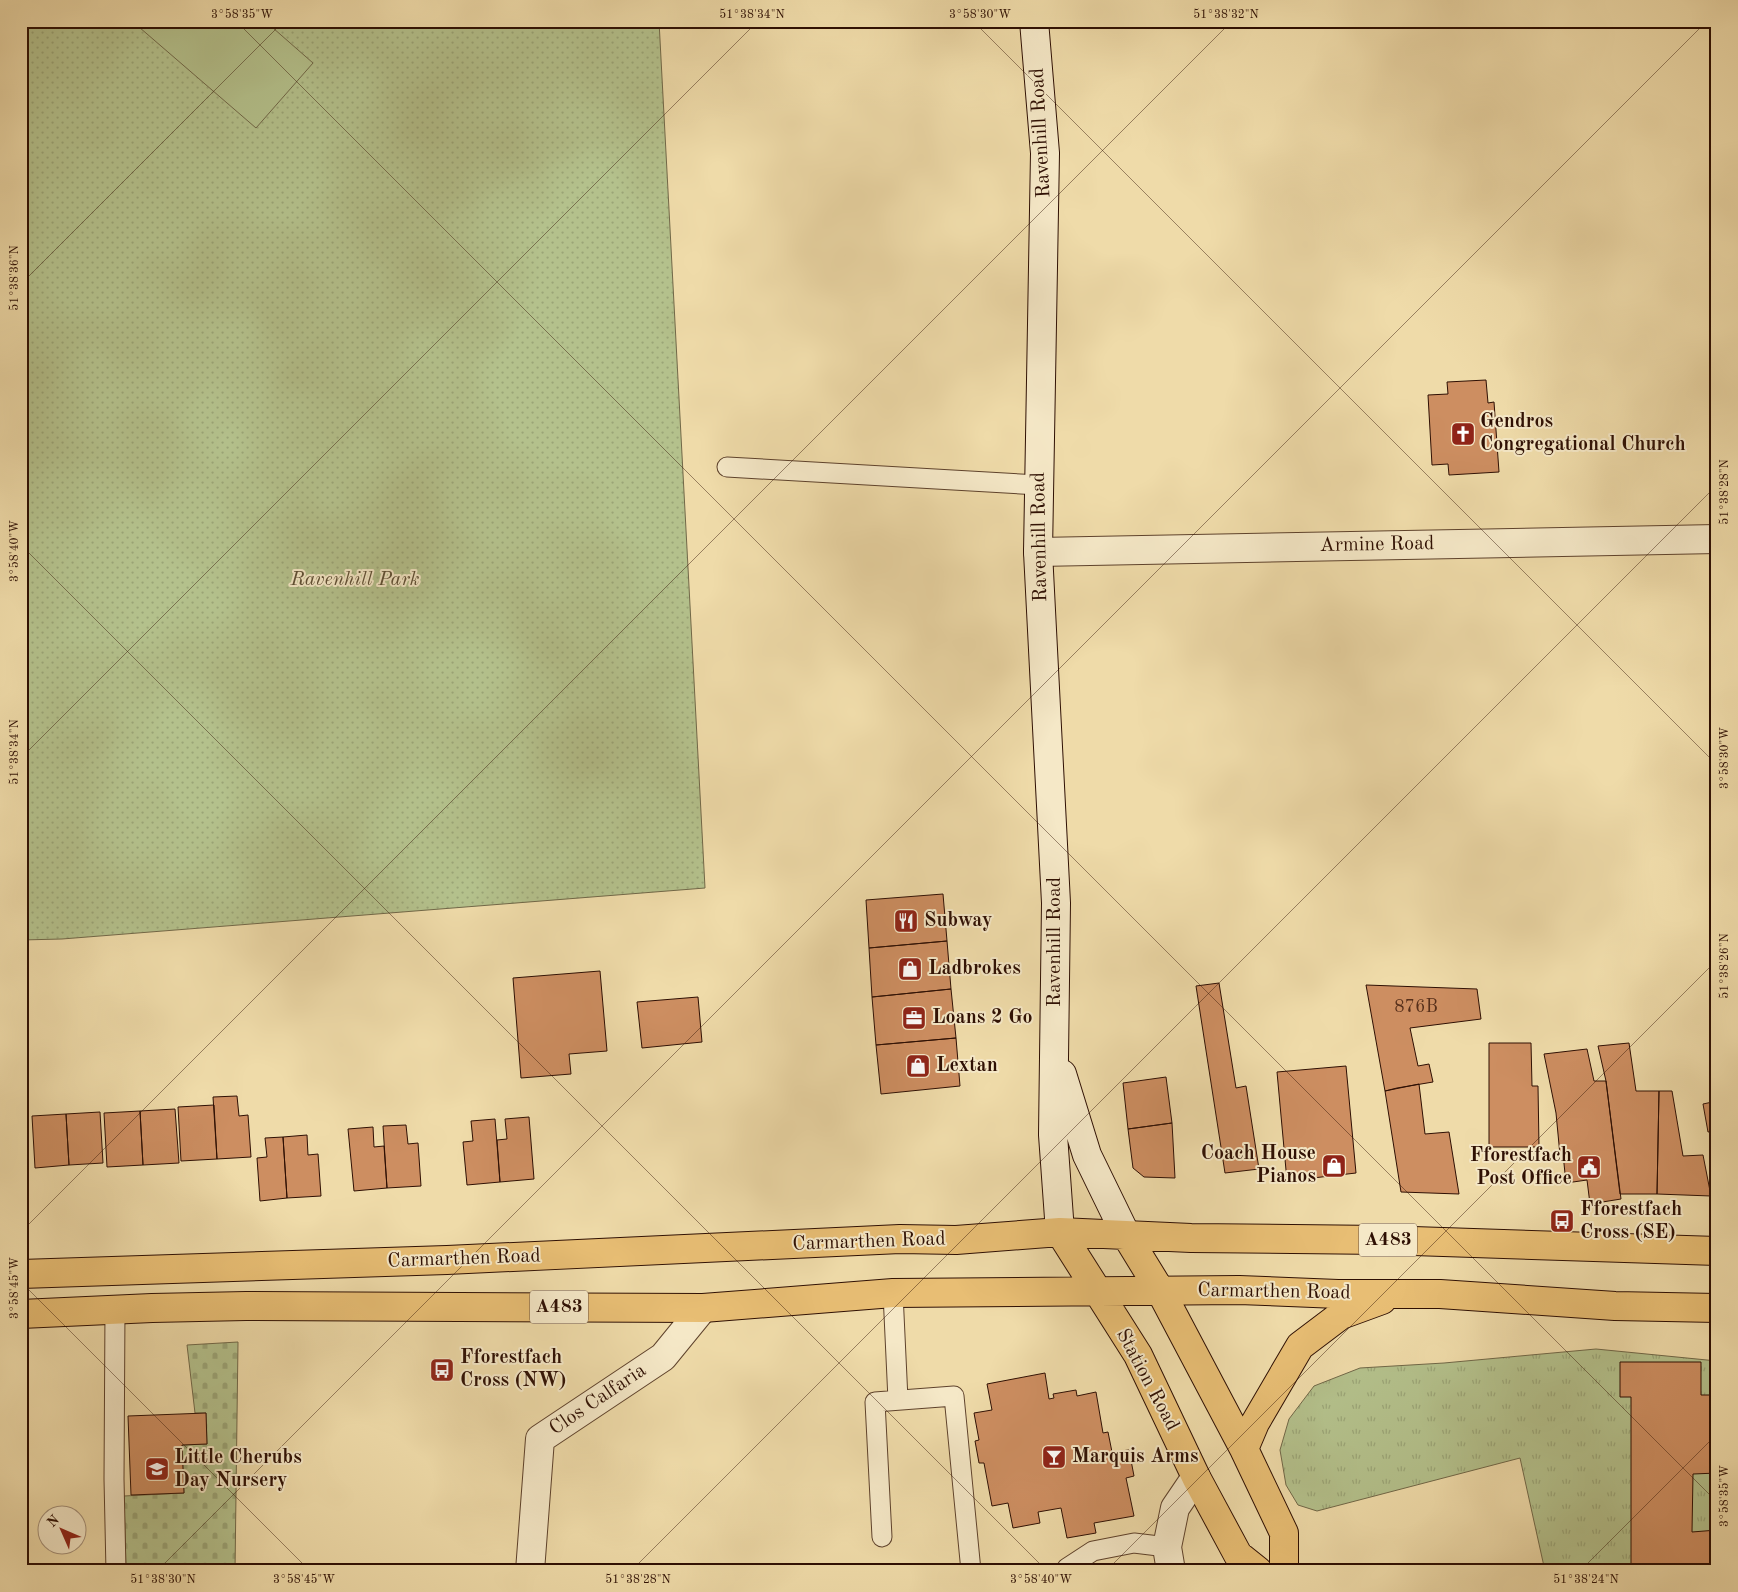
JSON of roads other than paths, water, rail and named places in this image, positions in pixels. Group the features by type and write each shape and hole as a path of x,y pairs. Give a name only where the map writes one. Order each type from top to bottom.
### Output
{"main road":[{"name":"Carmarthen Road","path":"21,1274 457,1259 900,1240 956,1240 1060,1232 1191,1238 1383,1240 1717,1251"},
{"name":"Station Road","path":"1060,1232 1138,1355 1196,1477 1238,1555 1258,1571"},
{"path":"1126,1235 1161,1292 1244,1449 1284,1533 1284,1571"},
{"name":"Carmarthen Road","path":"21,1314 246,1306 703,1308 893,1293 1239,1290 1338,1294 1440,1294 1615,1306 1717,1308"},
{"path":"1244,1449 1256,1423 1300,1346 1341,1315 1402,1293"}],"street":[{"name":"Ravenhill Road","path":"1034,21 1045,153 1038,552 1056,902 1053,1135 1060,1232"},
{"name":"Armine Road","path":"1038,552 1717,539"},
{"name":"Ravenhill Road","path":"1055,1054 1087,1155 1126,1235"},
{"name":"Clos Calfaria","path":"530,1571 540,1439 663,1357 703,1308"},
{"path":"1169,1559 1175,1508 1196,1477"}],"lane":[{"path":"728,467 1039,485"},
{"path":"893,1293 898,1400"},
{"path":"115,1310 114,1479 116,1571"},
{"path":"882,1538 875,1402 954,1396 971,1571"},
{"path":"1065,1571 1093,1552 1134,1543 1169,1559"}],"place":[{"name":"Gendros Congregational Church","path":"1463,434"},
{"name":"Subway","path":"906,921"},
{"name":"Ladbrokes","path":"910,969"},
{"name":"Loans 2 Go","path":"914,1018"},
{"name":"Lextan","path":"918,1066"},
{"name":"Coach House Pianos","path":"1334,1166"},
{"name":"Fforestfach Post Office","path":"1589,1167"},
{"name":"Fforestfach Cross (SE)","path":"1562,1221"},
{"name":"Fforestfach Cross (NW)","path":"442,1370"},
{"name":"Marquis Arms","path":"1054,1457"},
{"name":"Little Cherubs Day Nursery","path":"157,1469"}],"park label":[{"name":"Ravenhill Park","path":"355,580"}]}
